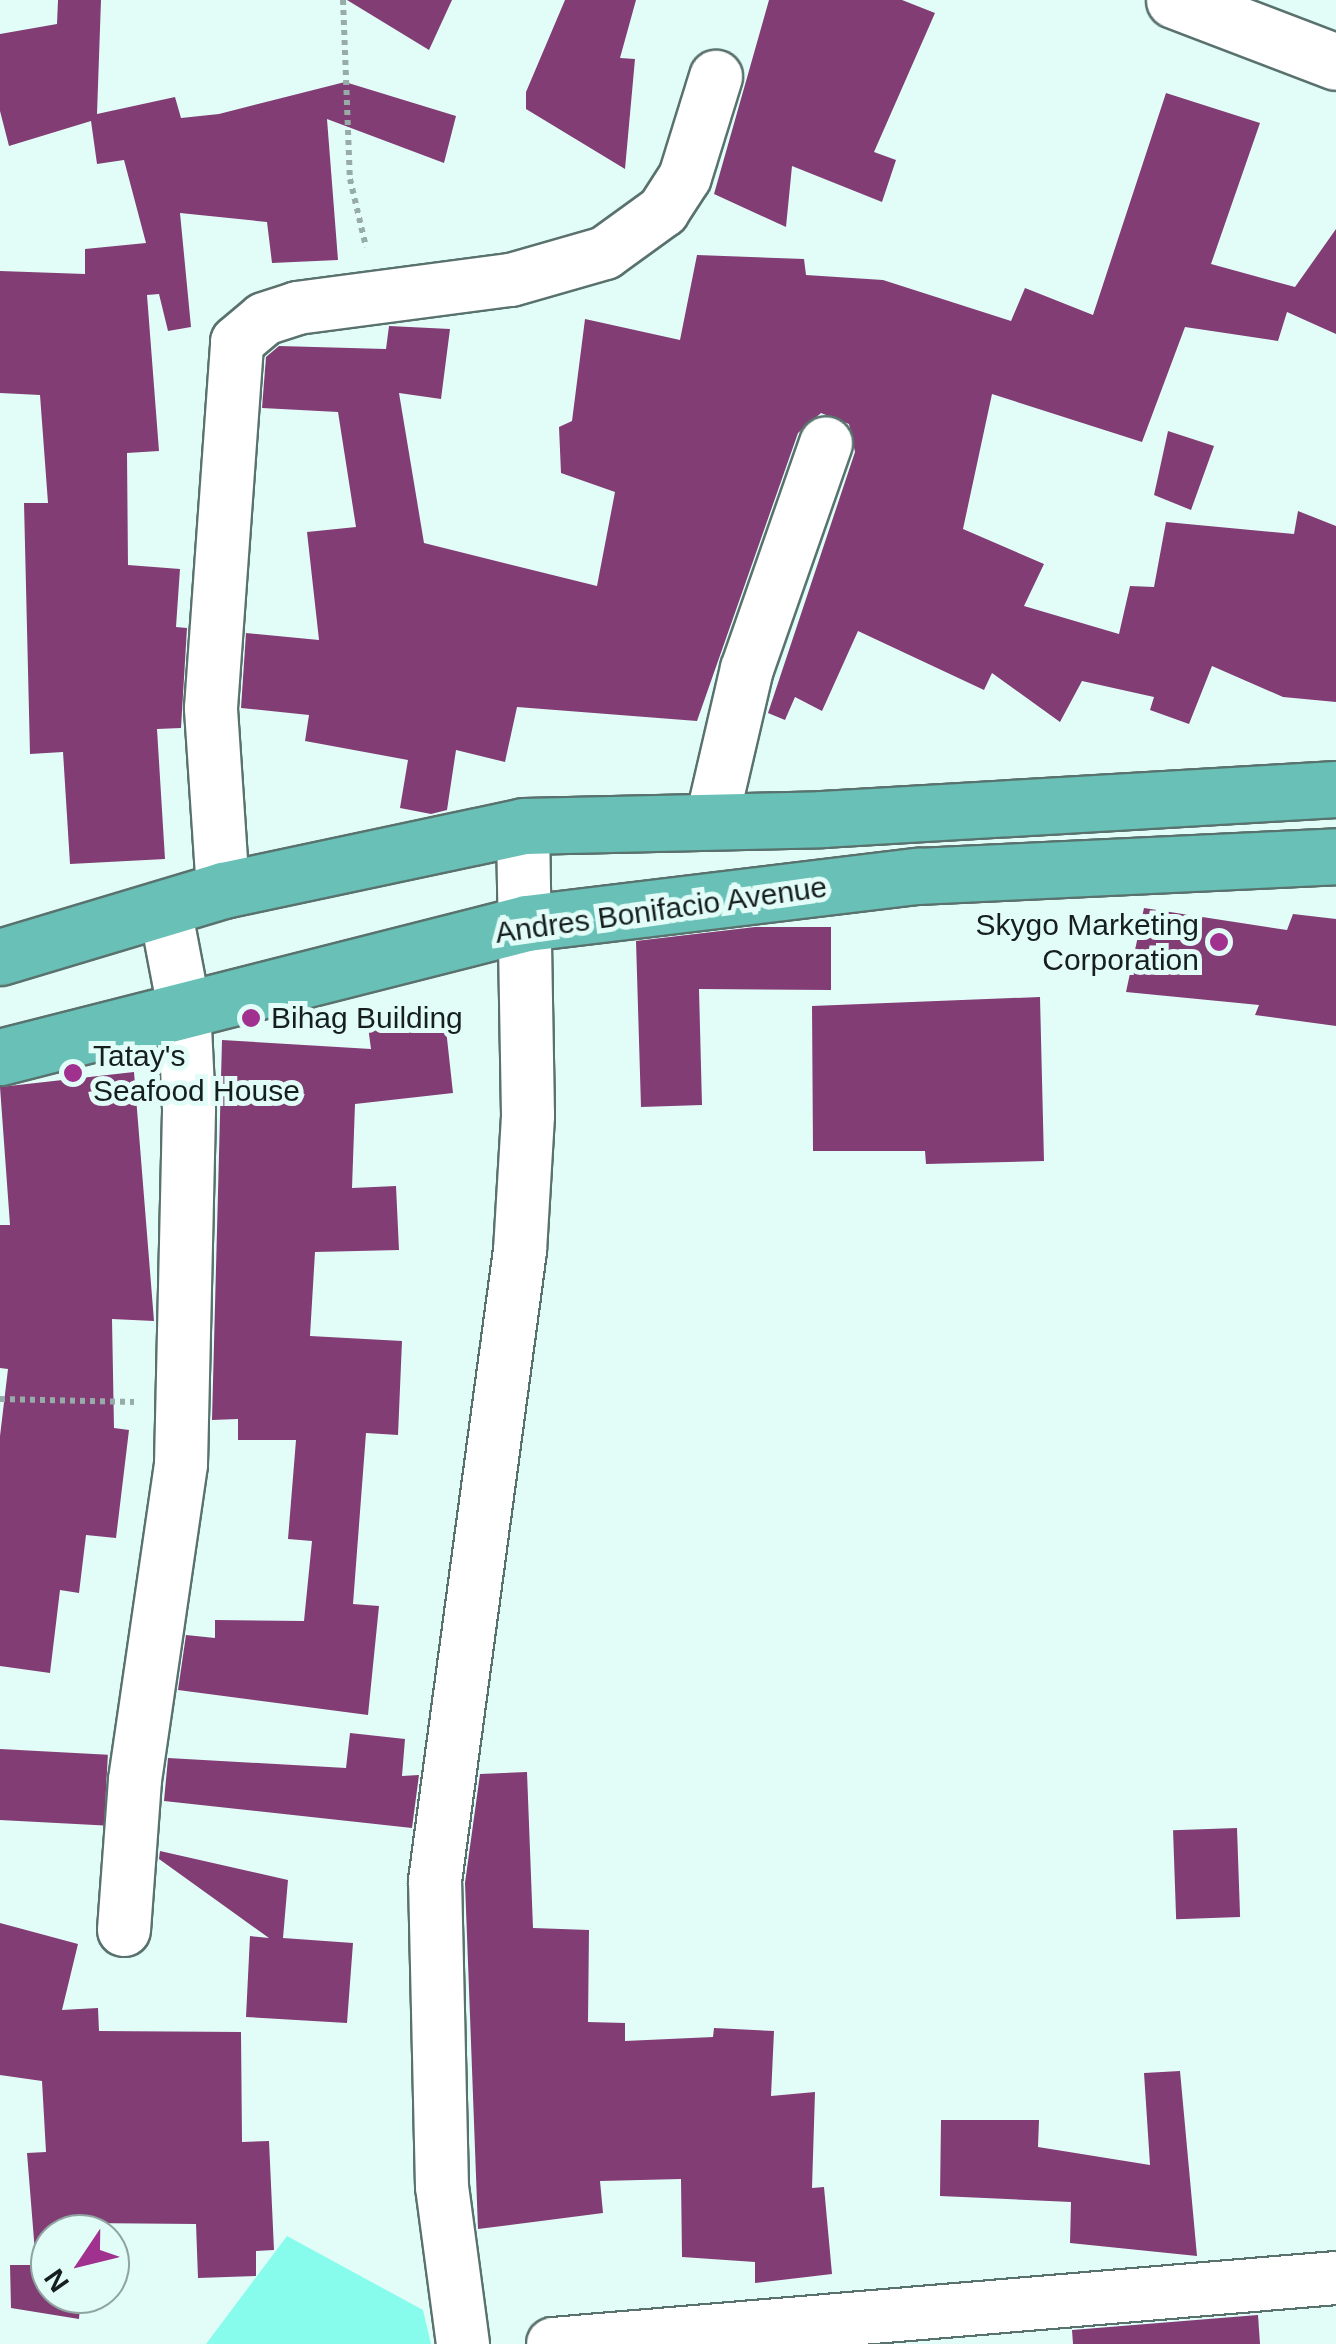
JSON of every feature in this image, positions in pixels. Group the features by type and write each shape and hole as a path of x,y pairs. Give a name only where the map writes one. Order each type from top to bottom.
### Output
{"highway":[{"path":"0,957 223,890 523,826 602,828 712,819 822,819 1336,789"},
{"name":"Andres Bonifacio Avenue","path":"0,1057 527,923 918,876 1336,856"}],"street":[{"path":"1174,0 1336,62"},
{"path":"223,890 211,708 237,342 264,319 297,308 380,302 510,280 606,253 663,211 685,177 716,77"},
{"path":"712,819 747,669 826,443"},
{"path":"463,2344 442,2188 435,1881 520,1252 528,1115 523,826"},
{"path":"124,1930 134,1780 180,1464 189,1109 184,1008 165,908"},
{"path":"552,2344 862,2329 1336,2278"}],"path":[{"path":"343,0 350,179 380,302"},
{"path":"0,1399 180,1403"}],"green space":[{"path":"287,2236 423,2310 431,2344 206,2344"}],"building":[{"path":"58,0 101,0 97,114 175,97 181,118 219,114 345,82 456,116 444,163 327,119 338,260 272,263 267,222 180,213 191,327 168,331 159,294 147,295 159,451 127,453 128,565 180,569 176,627 187,628 181,728 157,729 165,859 70,864 63,752 30,754 24,503 48,503 40,395 0,393 0,271 85,274 85,249 146,243 124,160 97,164 91,121 9,146 0,111 0,34 57,24"},
{"path":"347,0 452,0 429,50"},
{"path":"565,0 636,0 620,58 635,59 625,169 526,109 526,92"},
{"path":"769,0 902,0 935,13 874,152 896,160 882,202 792,166 786,227 714,194"},
{"path":"1166,93 1260,123 1211,264 1295,287 1336,229 1336,334 1287,312 1278,341 1185,327 1142,442 992,394 963,529 1044,564 1024,606 1119,634 1130,586 1154,587 1166,522 1294,534 1298,511 1336,526 1336,702 1283,697 1212,666 1189,724 1150,710 1154,697 1082,681 1060,722 992,673 984,690 858,631 822,711 795,697 785,720 768,713 855,452 849,424 821,413 798,433 697,721 517,707 505,762 456,750 447,810 431,814 400,808 408,760 305,741 309,715 241,708 246,633 319,640 307,532 356,527 338,412 262,408 266,357 279,346 386,349 389,326 450,329 441,399 399,393 424,543 597,586 615,492 561,473 559,427 572,421 585,319 680,340 697,255 804,259 806,275 883,280 1011,321 1025,288 1093,315"},
{"path":"1168,431 1214,446 1191,510 1154,495"},
{"path":"1144,908 1287,930 1293,914 1336,919 1336,1026 1255,1015 1259,1005 1126,992"},
{"path":"755,927 831,927 831,990 699,989 702,1105 641,1107 636,941"},
{"path":"1040,997 1044,1161 926,1164 925,1151 813,1151 812,1006"},
{"path":"444,1011 453,1093 355,1104 352,1188 396,1186 399,1250 315,1252 310,1336 402,1341 398,1435 366,1433 353,1604 379,1606 368,1715 178,1690 186,1635 215,1638 215,1620 304,1621 312,1541 288,1539 296,1440 238,1440 238,1419 212,1420 222,1040 371,1049 367,1019"},
{"path":"134,1072 154,1321 112,1319 114,1428 129,1430 116,1538 86,1535 79,1593 60,1590 50,1673 0,1666 0,1436 8,1369 0,1368 0,1225 10,1225 0,1087"},
{"path":"350,1733 405,1739 402,1776 419,1775 412,1828 164,1801 168,1758 346,1768"},
{"path":"0,1749 108,1755 104,1826 0,1820"},
{"path":"527,1772 533,1928 589,1930 588,2022 625,2023 625,2041 713,2037 714,2028 774,2031 771,2096 815,2092 812,2188 824,2187 832,2274 755,2283 755,2262 682,2257 681,2179 600,2181 603,2213 478,2229 465,1883 480,1774"},
{"path":"1237,1828 1240,1917 1176,1919 1173,1830"},
{"path":"160,1851 288,1880 283,1938 353,1943 347,2023 246,2017 250,1936 269,1938 159,1859"},
{"path":"0,1923 78,1944 62,2010 98,2008 99,2031 241,2032 242,2142 269,2141 274,2250 256,2251 256,2276 198,2278 196,2224 130,2223 130,2214 32,2214 27,2153 46,2152 42,2081 0,2075"},
{"path":"1180,2071 1197,2256 1070,2243 1071,2202 940,2196 941,2120 1039,2120 1038,2147 1150,2165 1144,2073"},
{"path":"10,2265 30,2265 30,2311 11,2308"},
{"path":"48,2314 79,2314 79,2319"},
{"path":"1258,2315 1260,2344 1073,2344 1072,2330"}],"place":[{"name":"Skygo Marketing Corporation","path":"1219,942"},
{"name":"Bihag Building","path":"251,1018"},
{"name":"Tatay's Seafood House","path":"73,1073"}]}
